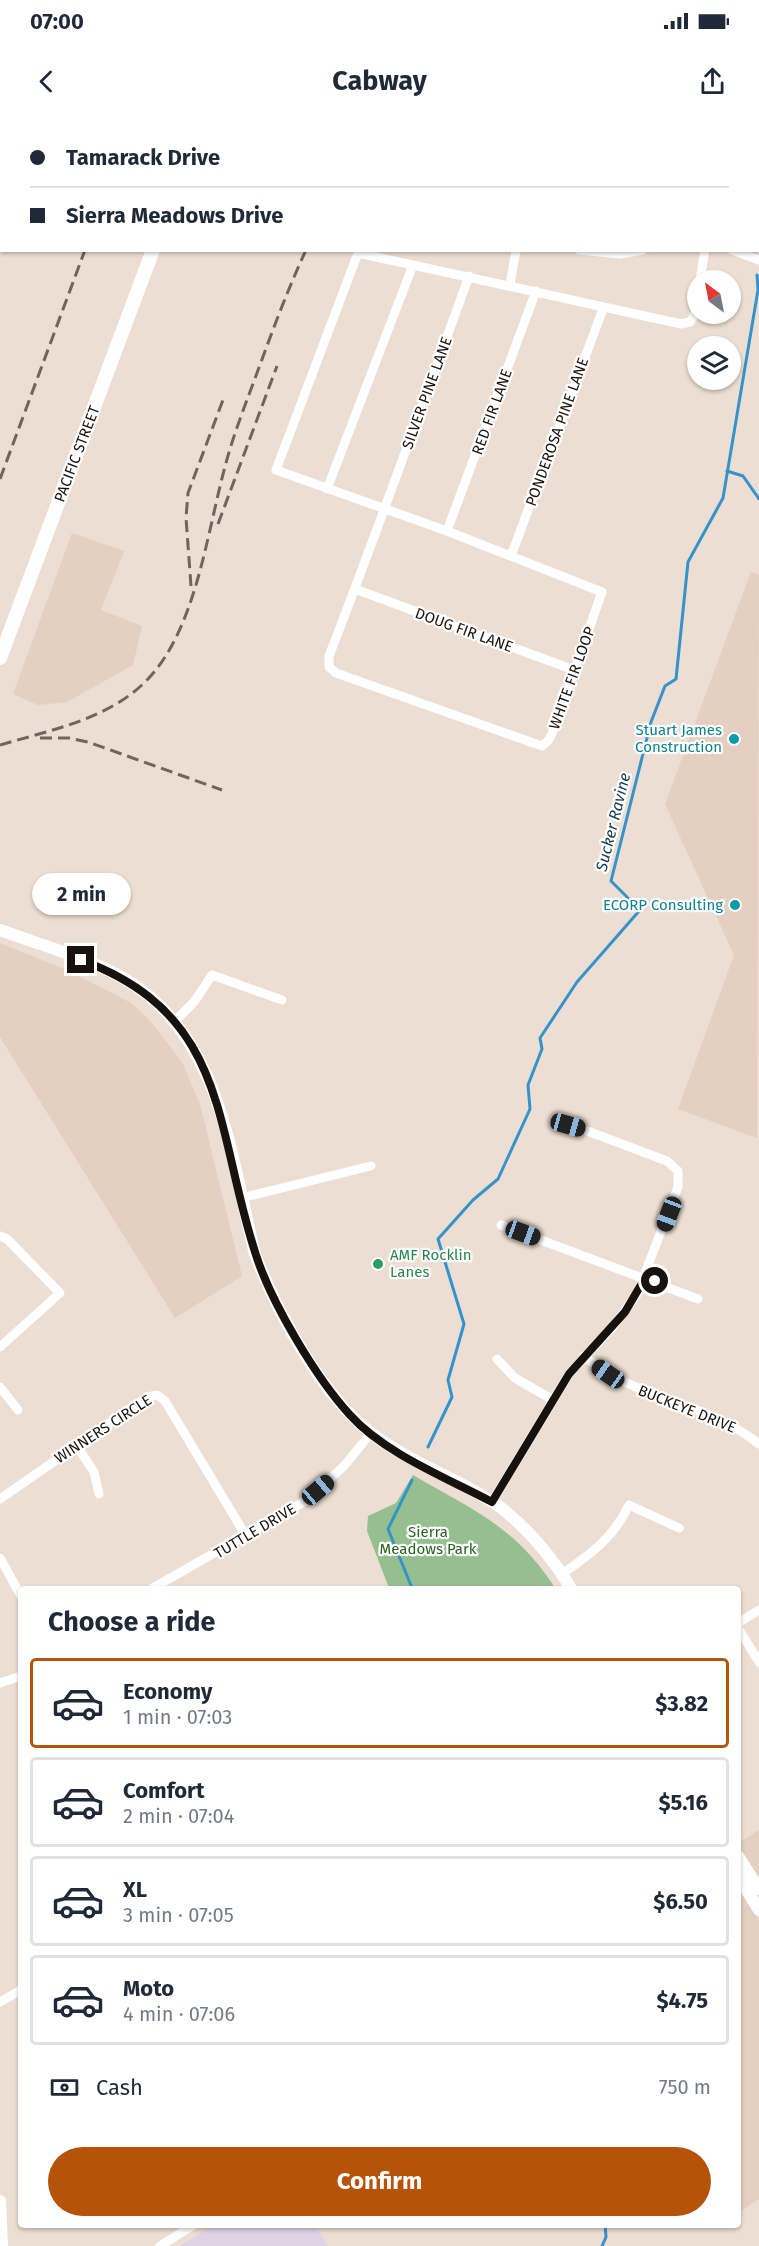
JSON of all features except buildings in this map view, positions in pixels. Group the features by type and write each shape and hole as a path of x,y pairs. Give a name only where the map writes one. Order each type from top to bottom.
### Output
{"main road":[{"name":"PACIFIC STREET","path":"0,658 152,252"}],"street":[{"path":"510,285 516,252"},
{"path":"600,252 620,254 632,252"},
{"path":"702,270 705,252"},
{"path":"737,252 759,260"},
{"path":"383,510 276,470 358,253 510,285 603,309 681,324 687,323"},
{"path":"327,489 413,265"},
{"name":"SILVER PINE LANE","path":"383,510 469,276"},
{"name":"RED FIR LANE","path":"447,531 536,291"},
{"name":"PONDEROSA PINE LANE","path":"511,556 603,309"},
{"name":"WHITE FIR LOOP","path":"383,510 447,531 602,591 554,729 549,740 542,746 336,673 329,667 328,656 383,510"},
{"name":"DOUG FIR LANE","path":"355,589 574,670"},
{"path":"0,930 99,966 124,979 176,1020 196,1051 215,1092 255,1254 279,1308 333,1395 371,1434 492,1502 534,1536 570,1586"},
{"path":"176,1020 194,1002 212,975 282,1000"},
{"path":"492,1502 553,1400 584,1356 625,1312 645,1278 675,1196 679,1178 675,1167 656,1156 582,1129 554,1122"},
{"path":"241,1198 371,1166"},
{"path":"501,1225 698,1299"},
{"path":"0,1236 7,1239 60,1293 0,1347"},
{"name":"BUCKEYE DRIVE","path":"584,1356 623,1383 725,1423 759,1444"},
{"path":"497,1359 515,1378 553,1400"},
{"path":"0,1387 18,1410"},
{"name":"WINNERS CIRCLE","path":"0,1499 152,1394 161,1397 246,1536"},
{"name":"TUTTLE DRIVE","path":"158,1586 307,1500 344,1466 371,1434"},
{"path":"77,1446 94,1472 99,1494"},
{"path":"562,1574 602,1545 622,1520 629,1505 679,1528"},
{"path":"0,1558 18,1591"},
{"path":"741,1621 759,1610"},
{"path":"741,1633 759,1662"},
{"path":"0,1683 18,1677"},
{"path":"744,1875 759,1889"},
{"path":"744,1875 759,1903"},
{"path":"744,1875 759,1910"},
{"path":"0,2002 18,1992"},
{"path":"0,2201 2,2246"},
{"path":"160,2246 189,2228"}],"shaded area":[{"path":"72,533 124,551 101,610 142,626 133,665 67,702 38,705 13,694"},
{"path":"751,572 759,575 757,1138 678,1109 734,955 665,804"},
{"path":"0,943 69,971 131,1003 151,1022 182,1062 200,1104 242,1276 175,1318 0,1037"},
{"path":"759,1830 759,1899 741,1872 741,1841"},
{"path":"741,1893 759,1920 759,2199 741,2211"},
{"path":"209,2228 317,2228 328,2246 180,2246"}],"green space":[{"name":"Sierra Meadows Park","path":"413,1475 474,1510 509,1535 540,1567 554,1586 388,1586 367,1531 368,1516 396,1503"}],"waterway":[{"name":"Sucker Ravine","path":"428,1447 452,1397 448,1380 464,1324 438,1239 473,1200 498,1179 530,1109 528,1085 542,1049 540,1038 577,982 640,910 611,881 651,722 665,686 676,679 688,562 723,498 758,290 757,275"},
{"path":"727,471 743,476 759,499"},
{"name":"Sucker Ravine","path":"411,1586 388,1529 412,1480"},
{"name":"Sucker Ravine","path":"602,2246 606,2237 605,2228"}],"railway":[{"path":"0,479 84,252"},
{"path":"0,745 98,714 133,693 165,658 178,633 198,577 236,429 305,252"},
{"path":"218,524 277,366"},
{"path":"191,586 186,518 188,493 223,400"},
{"path":"40,738 69,738 88,742 222,790"}],"place":[{"name":"Stuart James Construction","path":"734,739"},
{"name":"ECORP Consulting","path":"735,905"},
{"name":"AMF Rocklin Lanes","path":"378,1264"}],"route":[{"path":"81,960 124,979 149,996 176,1020 196,1051 215,1092 255,1254 279,1308 320,1376 351,1416 371,1434 412,1459 492,1502 574,1367 625,1312 645,1278 655,1281"}]}
